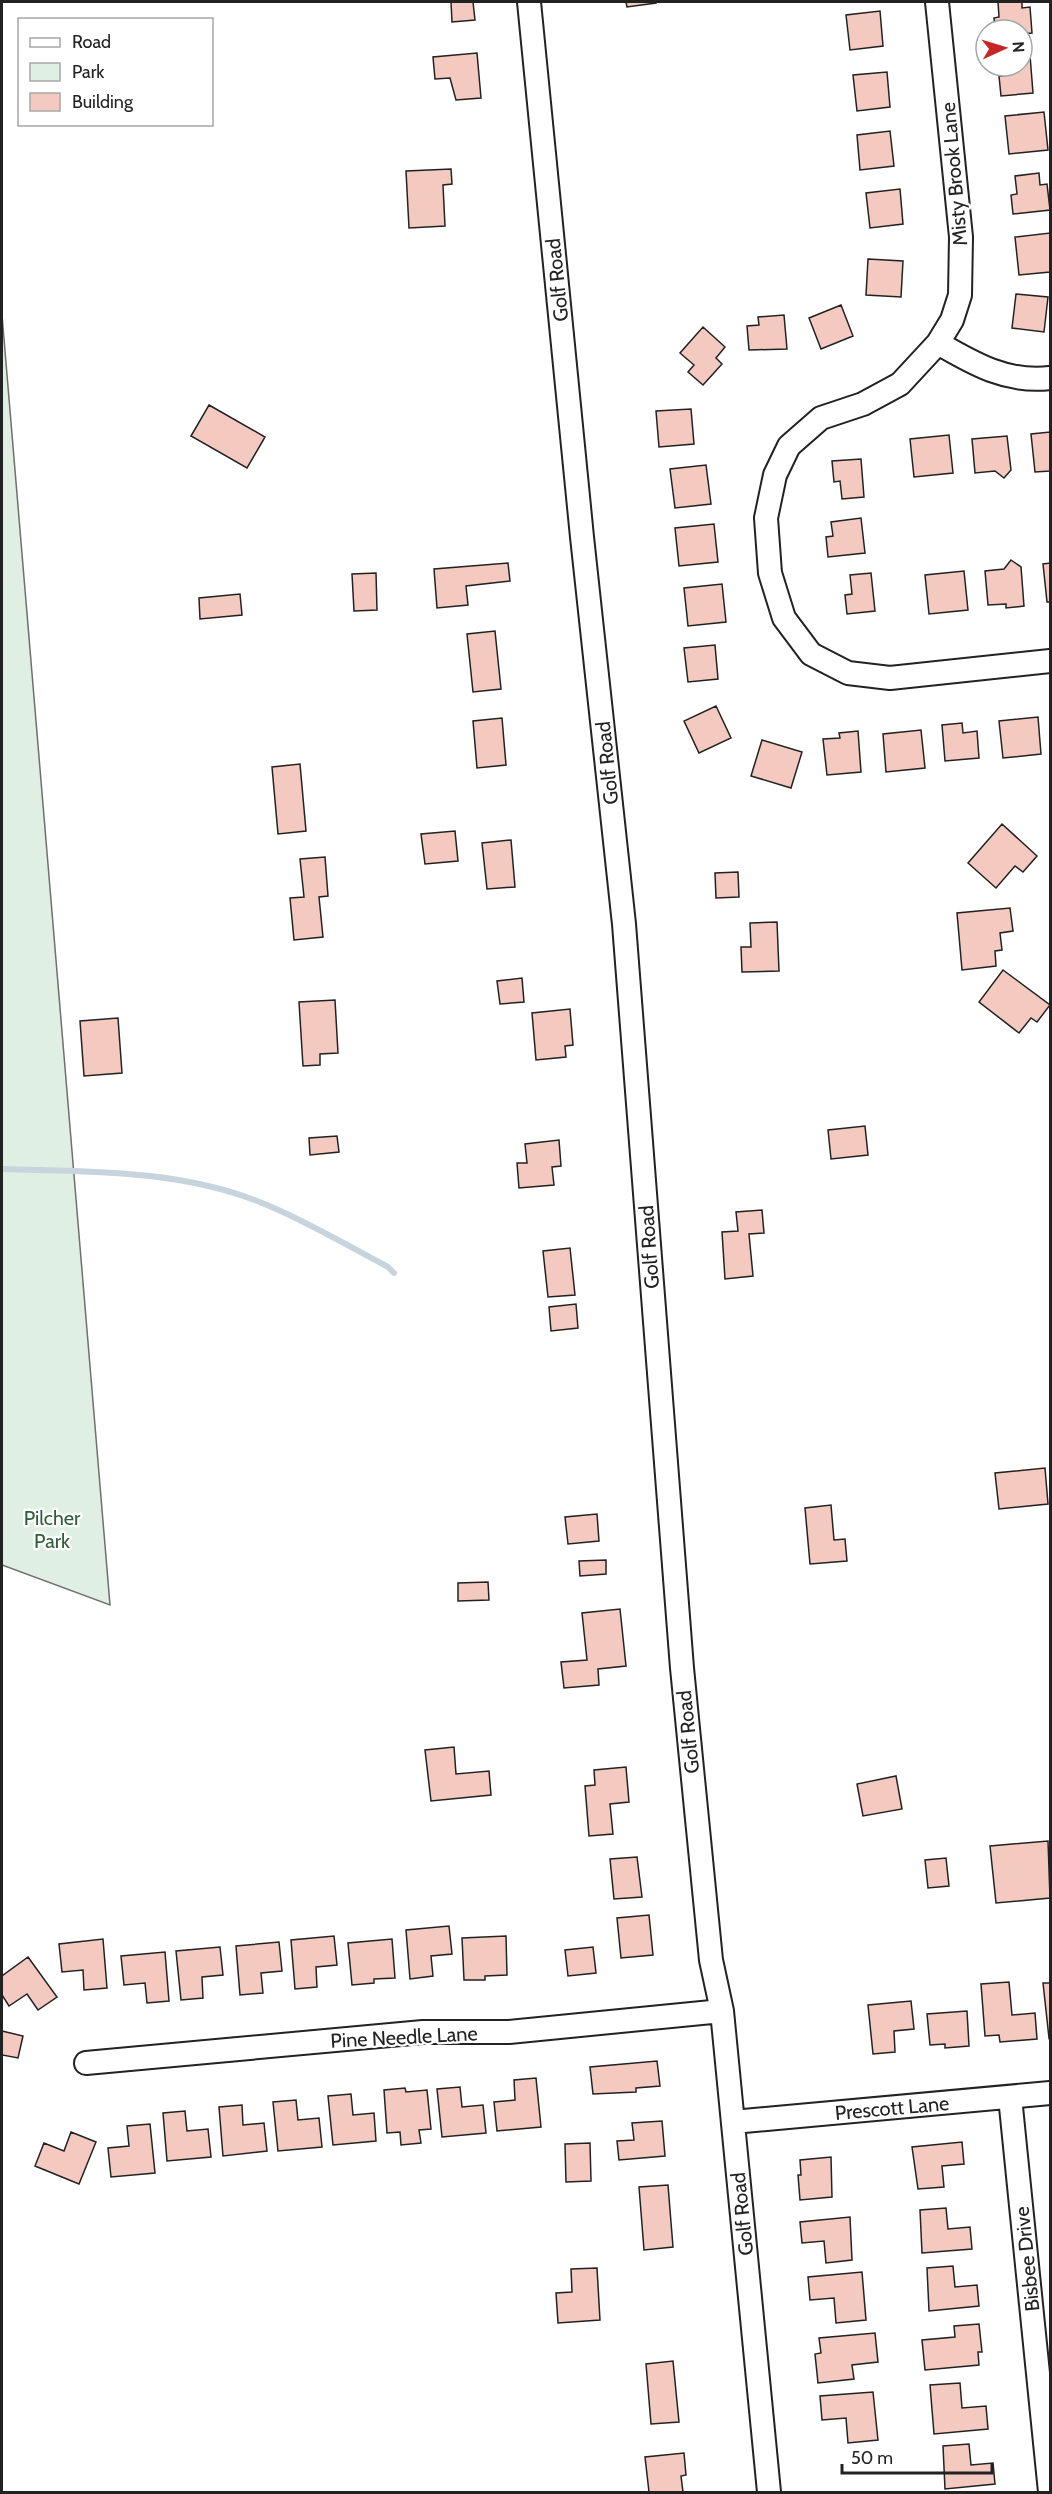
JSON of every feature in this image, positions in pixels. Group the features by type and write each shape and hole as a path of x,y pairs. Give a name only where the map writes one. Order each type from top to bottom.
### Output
{"street":[{"name":"Golf Road","path":"529,2 583,548 624,924 684,1691 711,1960 722,2011 769,2493"},
{"name":"Misty Brook Lane","path":"937,2 962,237 960,295 952,320 938,343 900,384 863,404 821,418 789,446 775,475 766,518 770,573 784,618 811,654 848,673 890,678 1050,661"},
{"path":"938,343 993,373 1013,377 1050,378"},
{"name":"Pine Needle Lane","path":"86,2063 423,2032 509,2032 722,2011"},
{"name":"Prescott Lane","path":"733,2122 1050,2093"},
{"name":"Bisbee Drive","path":"1010,2097 1050,2492"}],"green space":[{"name":"Pilcher Park","path":"2,315 110,1605 2,1565"}],"building":[{"path":"451,2 473,2 475,20 452,22"},
{"path":"626,2 656,2 656,3 627,7"},
{"path":"998,2 1022,2 1022,8 1030,7 1031,18 994,18 999,17"},
{"path":"880,11 883,46 850,50 846,15"},
{"path":"477,53 481,98 456,100 450,78 435,79 433,57"},
{"path":"887,72 890,107 857,111 853,75"},
{"path":"999,78 1032,78 1033,93 1001,96"},
{"path":"1044,112 1048,150 1009,154 1005,116"},
{"path":"890,131 894,166 860,170 857,135"},
{"path":"451,169 452,184 443,185 445,226 409,228 406,171"},
{"path":"1039,173 1040,185 1047,184 1050,210 1013,214 1011,195 1017,194 1015,176"},
{"path":"900,189 903,224 870,228 866,193"},
{"path":"1050,233 1050,272 1019,275 1015,237"},
{"path":"868,259 903,261 901,297 866,295"},
{"path":"1016,294 1048,297 1044,332 1012,328"},
{"path":"841,305 853,336 821,349 809,318"},
{"path":"784,315 787,349 749,350 747,326 759,325 758,317"},
{"path":"703,327 725,347 716,358 722,364 703,385 688,372 694,365 680,353"},
{"path":"209,405 265,437 247,468 191,436"},
{"path":"691,409 694,444 659,447 656,411"},
{"path":"1050,432 1050,471 1035,472 1031,434"},
{"path":"949,435 953,473 914,477 910,439"},
{"path":"1007,436 1011,470 1004,478 995,471 975,473 972,439"},
{"path":"861,459 864,497 842,499 840,481 834,482 832,461"},
{"path":"706,465 711,504 675,508 670,469"},
{"path":"861,518 865,553 828,557 826,537 833,536 831,522"},
{"path":"714,524 718,562 679,566 675,528"},
{"path":"1011,560 1021,567 1024,606 1006,608 1006,604 988,605 985,571 1004,569"},
{"path":"508,563 510,581 466,586 468,605 437,608 434,569"},
{"path":"1050,563 1050,602 1047,602 1043,564"},
{"path":"964,571 968,610 929,614 925,575"},
{"path":"376,573 377,610 354,611 352,574"},
{"path":"871,573 875,611 847,614 845,595 852,594 850,575"},
{"path":"722,584 726,622 688,626 684,588"},
{"path":"240,594 242,615 200,619 199,598"},
{"path":"495,631 501,689 473,692 467,634"},
{"path":"715,645 718,679 688,682 684,648"},
{"path":"716,706 731,738 699,753 684,721"},
{"path":"1038,717 1041,754 1003,758 999,721"},
{"path":"502,718 506,765 477,768 473,721"},
{"path":"962,723 963,733 977,731 979,758 945,761 942,725"},
{"path":"921,730 925,768 886,772 883,734"},
{"path":"858,731 861,772 827,775 823,739 840,738 839,733"},
{"path":"762,740 802,752 791,788 751,776"},
{"path":"300,764 306,831 278,834 272,767"},
{"path":"1002,824 1037,856 1023,872 1015,866 996,888 968,863"},
{"path":"455,831 458,861 425,864 421,834"},
{"path":"511,840 515,887 487,889 482,843"},
{"path":"325,857 328,896 319,897 323,937 294,940 290,898 304,897 300,859"},
{"path":"738,872 739,897 716,898 715,873"},
{"path":"1010,908 1013,931 1000,933 1002,950 995,951 996,966 962,970 957,913"},
{"path":"777,922 779,971 742,972 741,947 751,947 750,923"},
{"path":"1003,970 1050,1005 1037,1022 1031,1018 1019,1033 979,1002"},
{"path":"522,978 524,1002 500,1004 497,981"},
{"path":"335,1000 338,1053 320,1054 320,1065 303,1066 299,1002"},
{"path":"570,1009 573,1045 565,1046 566,1057 536,1060 532,1013"},
{"path":"118,1018 122,1073 84,1076 80,1021"},
{"path":"865,1126 868,1155 831,1159 828,1130"},
{"path":"337,1136 339,1152 310,1155 309,1138"},
{"path":"559,1140 561,1166 552,1167 554,1185 519,1188 517,1163 527,1163 525,1144"},
{"path":"762,1210 764,1233 749,1234 753,1276 725,1279 722,1232 738,1231 736,1212"},
{"path":"570,1248 575,1295 548,1297 543,1251"},
{"path":"576,1304 578,1328 551,1331 549,1307"},
{"path":"1045,1468 1048,1504 999,1509 995,1473"},
{"path":"831,1505 834,1540 845,1539 847,1561 810,1564 805,1508"},
{"path":"597,1514 599,1541 568,1544 565,1517"},
{"path":"606,1560 606,1574 580,1576 579,1561"},
{"path":"488,1582 489,1600 458,1601 458,1583"},
{"path":"620,1609 626,1666 598,1669 599,1685 564,1688 561,1662 587,1660 582,1613"},
{"path":"454,1747 456,1774 489,1771 491,1795 431,1801 425,1750"},
{"path":"626,1767 629,1802 610,1804 613,1834 589,1836 585,1786 595,1785 594,1770"},
{"path":"896,1776 902,1809 863,1816 857,1784"},
{"path":"1048,1841 1050,1898 996,1903 990,1846"},
{"path":"637,1857 642,1897 614,1899 610,1859"},
{"path":"946,1858 949,1886 928,1888 925,1860"},
{"path":"649,1915 653,1955 621,1958 617,1918"},
{"path":"449,1926 452,1954 431,1956 433,1976 410,1979 406,1930"},
{"path":"334,1936 337,1965 316,1967 317,1987 295,1989 291,1940"},
{"path":"506,1936 507,1975 485,1976 485,1980 464,1980 462,1938"},
{"path":"103,1939 107,1988 84,1990 83,1970 62,1972 59,1944"},
{"path":"392,1939 395,1978 374,1979 374,1983 352,1985 348,1943"},
{"path":"279,1942 282,1971 261,1973 263,1993 240,1995 236,1946"},
{"path":"220,1947 223,1975 202,1977 203,1998 181,2000 176,1951"},
{"path":"593,1947 596,1973 568,1976 565,1950"},
{"path":"165,1952 169,2001 147,2003 145,1983 124,1985 121,1956"},
{"path":"28,1957 57,1997 38,2010 27,1994 9,2006 2,1995 2,1976"},
{"path":"1009,1982 1012,2015 1035,2013 1037,2039 1000,2042 999,2035 985,2036 981,1984"},
{"path":"1043,1983 1050,1983 1049,2038"},
{"path":"911,2001 914,2029 894,2031 895,2052 873,2054 868,2005"},
{"path":"967,2011 969,2046 945,2048 945,2044 930,2045 927,2014"},
{"path":"2,2031 23,2036 18,2058 2,2055"},
{"path":"657,2061 660,2086 636,2088 636,2092 593,2094 590,2067"},
{"path":"536,2078 541,2127 497,2131 494,2102 515,2100 514,2080"},
{"path":"460,2087 462,2107 483,2105 486,2133 442,2137 437,2089"},
{"path":"405,2088 406,2092 427,2090 431,2129 419,2130 421,2143 401,2145 400,2132 387,2133 384,2090"},
{"path":"351,2094 353,2115 374,2113 376,2141 333,2145 328,2096"},
{"path":"296,2100 298,2120 319,2118 322,2147 278,2151 273,2102"},
{"path":"242,2105 243,2125 264,2123 267,2151 223,2156 219,2107"},
{"path":"185,2111 187,2131 208,2129 211,2157 167,2161 163,2113"},
{"path":"662,2121 665,2156 619,2160 617,2141 634,2140 632,2123"},
{"path":"150,2124 155,2173 111,2177 108,2148 129,2146 127,2126"},
{"path":"71,2132 96,2142 79,2184 35,2166 44,2143 64,2151"},
{"path":"962,2142 964,2164 942,2166 944,2187 918,2189 912,2147"},
{"path":"590,2143 591,2181 566,2182 565,2144"},
{"path":"831,2157 832,2197 800,2200 798,2175 801,2175 800,2160"},
{"path":"668,2185 673,2247 644,2250 639,2187"},
{"path":"946,2208 948,2229 970,2227 972,2249 922,2253 920,2210"},
{"path":"850,2217 852,2260 826,2263 824,2241 802,2243 800,2222"},
{"path":"953,2266 955,2287 977,2285 979,2306 929,2311 927,2268"},
{"path":"597,2268 600,2320 558,2323 556,2293 572,2292 571,2269"},
{"path":"862,2272 866,2320 836,2323 834,2298 810,2300 808,2277"},
{"path":"979,2324 982,2352 978,2352 979,2365 925,2370 922,2340 955,2337 954,2326"},
{"path":"875,2333 878,2362 852,2365 854,2379 818,2383 815,2354 821,2353 819,2338"},
{"path":"673,2361 679,2422 651,2424 646,2364"},
{"path":"960,2383 962,2408 986,2406 988,2429 934,2434 930,2385"},
{"path":"873,2392 878,2440 848,2443 846,2418 822,2420 820,2396"},
{"path":"969,2444 971,2465 993,2463 995,2484 945,2489 943,2446"},
{"path":"684,2453 686,2475 681,2476 683,2492 649,2492 645,2457"}],"waterway":[{"path":"2,1169 134,1174 199,1184 231,1192 293,1217 388,1267 394,1273"}]}
